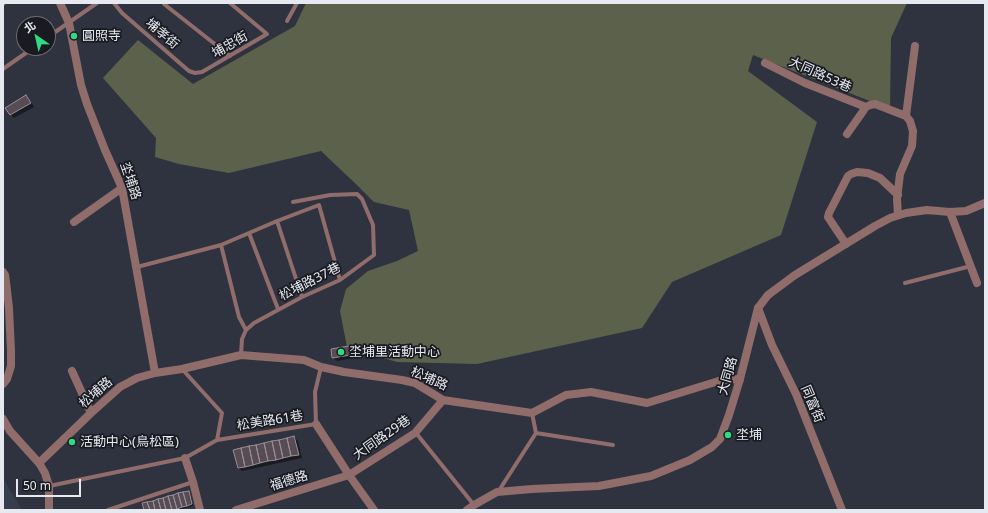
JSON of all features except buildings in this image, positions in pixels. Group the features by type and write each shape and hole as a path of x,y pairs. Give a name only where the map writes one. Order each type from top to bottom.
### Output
{"street":[{"name":"坔埔路","path":"60,3 69,23 80,84 105,150 122,188 155,373"},
{"path":"898,215 900,174 912,146 913,131 910,121 906,116 915,46"},
{"name":"大同路53巷","path":"765,63 807,84 866,107 870,104 874,104 906,116"},
{"path":"847,134 866,107"},
{"path":"846,244 828,217 848,176 857,172 868,173 880,178 898,195"},
{"path":"74,222 122,188"},
{"name":"大同路","path":"471,508 497,492 599,486 651,476 690,460 712,447 720,439 729,415 758,308 768,295 795,275 890,218 906,213 927,210 950,212 966,211 985,203"},
{"path":"950,212 977,283"},
{"path":"3,272 5,275 7,288 11,366 7,379 3,384"},
{"name":"同富街","path":"758,308 772,345 796,394 842,510"},
{"name":"松埔路","path":"39,463 120,387 137,378 155,373 182,369 241,355 304,360 321,367 344,372 415,383 443,400 532,413"},
{"path":"72,371 91,413"},
{"path":"532,413 566,395 591,392 647,404 722,380 740,379"},
{"name":"大同路29巷","path":"349,475 415,433 443,400"},
{"path":"3,419 10,431 39,463 45,474 49,486 49,510"},
{"path":"316,424 374,510"},
{"path":"185,458 200,510"},
{"name":"福德路","path":"236,510 349,475"}],"lane":[{"path":"56,32 97,3"},
{"name":"埔孝街","path":"114,3 122,13 189,71 195,73 202,72"},
{"name":"埔忠街","path":"202,72 267,34 230,3"},
{"path":"287,21 297,3"},
{"path":"164,4 230,56"},
{"path":"3,69 22,56"},
{"name":"松埔路37巷","path":"246,330 254,323 278,309 340,280 374,255 373,225 362,199 357,194 330,195 293,202"},
{"path":"137,267 221,245 318,205 340,280"},
{"path":"277,222 302,297"},
{"path":"249,233 278,309"},
{"path":"221,245 239,317 246,330 242,339 241,355"},
{"path":"905,283 971,266"},
{"name":"松美路61巷","path":"217,440 316,424 315,392 321,367"},
{"path":"49,486 185,458 217,440 222,413 182,369"},
{"path":"497,492 536,433 532,413"},
{"path":"415,433 471,508"},
{"path":"536,433 613,445"},
{"path":"108,510 193,482"}],"shaded area":[{"path":"3,478 22,510 3,510"}],"green space":[{"path":"306,3 907,3 891,38 890,109 753,55 748,71 817,122 781,235 672,282 642,328 477,364 397,362 347,347 340,311 346,289 368,271 397,261 418,251 409,210 374,202 321,151 229,173 179,164 155,157 156,138 103,78 138,40 193,84 295,26"}],"place":[{"name":"圓照寺","path":"74,36"},
{"name":"坔埔里活動中心","path":"341,352"},
{"name":"坔埔","path":"728,435"},
{"name":"活動中心(鳥松區)","path":"72,442"}]}
